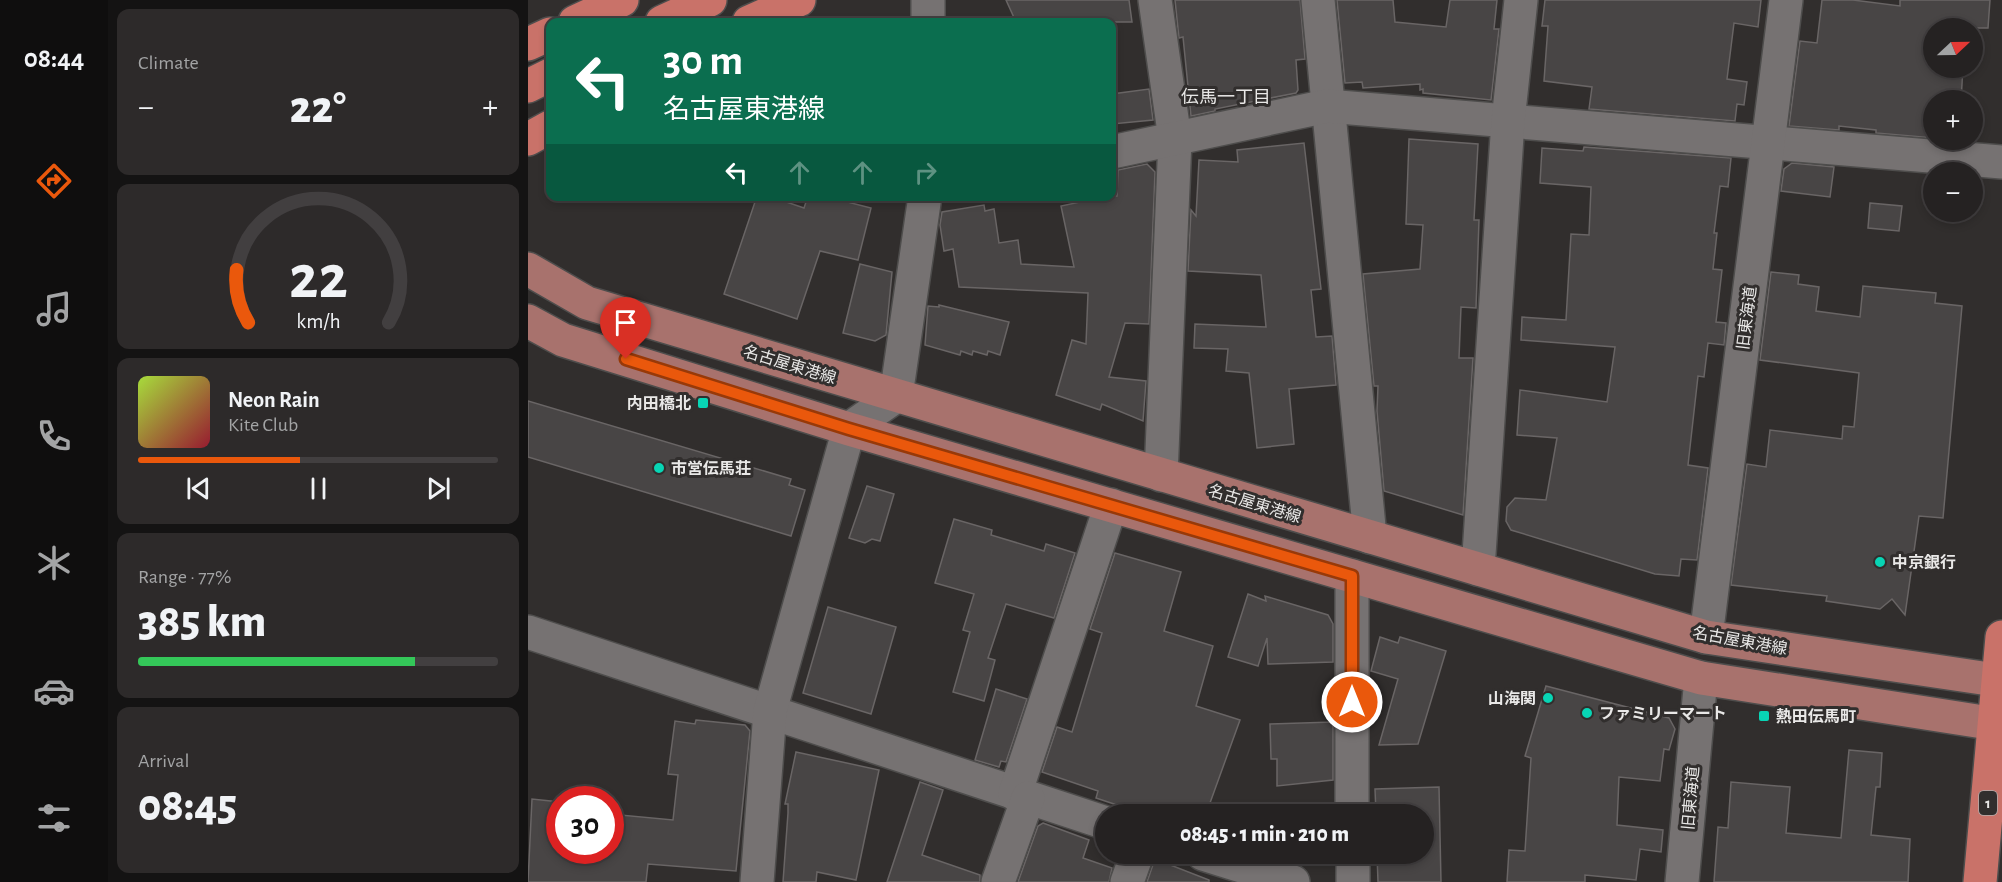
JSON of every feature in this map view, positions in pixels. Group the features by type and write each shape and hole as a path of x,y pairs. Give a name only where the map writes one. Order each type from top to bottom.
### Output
{"highway":[{"path":"584,18 622,0"},
{"path":"671,18 710,0"},
{"path":"758,18 799,0"},
{"path":"528,44 546,36"},
{"path":"528,86 546,77"},
{"path":"528,139 546,129"},
{"name":"1","path":"1980,882 1998,725 2002,637"}],"main road":[{"name":"名古屋東港線","path":"528,270 587,303 1706,637 2000,681"},
{"path":"528,321 563,339 849,429 1701,678 1998,725"}],"street":[{"path":"928,0 928,18"},
{"path":"1155,0 1174,139 1161,475"},
{"path":"1318,0 1370,537"},
{"path":"1478,569 1508,121 1521,0"},
{"name":"旧東海道","path":"1706,637 1786,0"},
{"path":"1116,151 1327,106 2002,162"},
{"path":"757,882 771,711 849,429 896,396 924,201"},
{"path":"998,882 1111,505"},
{"path":"1352,576 1352,804"},
{"path":"528,632 1095,819"},
{"name":"旧東海道","path":"1682,882 1701,678"},
{"path":"1127,882 1133,864"},
{"path":"1353,864 1353,882"},
{"path":"1220,866 1293,882"}],"building":[{"path":"1006,0 1129,0 1132,22 1116,22 1116,18 1014,18"},
{"path":"1175,0 1300,0 1305,59 1296,60 1298,90 1296,93 1191,116 1183,37 1179,38"},
{"path":"1337,0 1393,0 1395,22 1446,27 1450,0 1497,0 1494,29 1499,29 1491,100 1423,93 1423,89 1420,90 1420,84 1363,88 1362,82 1345,83"},
{"path":"1545,0 1761,0 1758,27 1734,23 1727,79 1747,82 1744,105 1737,104 1735,121 1589,109 1592,87 1544,81 1548,26 1542,26"},
{"path":"1822,0 1853,0 1900,6 1900,0 1990,0 1988,28 1983,28 1983,18 1923,18 1923,78 1962,78 1962,90 1923,90 1923,137 1876,133 1876,130 1839,126 1839,130 1789,126 1800,41 1817,43"},
{"path":"1149,89 1153,120 1116,124 1116,93"},
{"path":"1409,139 1478,144 1474,220 1479,220 1476,308 1461,307 1459,358 1473,358 1463,515 1384,491 1377,411 1378,386 1374,386 1363,274 1420,269 1423,225 1406,224"},
{"path":"1304,143 1321,289 1311,290 1316,337 1332,336 1336,385 1289,389 1294,444 1257,448 1249,373 1226,371 1228,349 1194,348 1195,324 1266,327 1261,275 1188,271 1191,210 1196,216 1199,160 1238,162 1237,150"},
{"path":"1584,147 1731,158 1728,187 1720,186 1714,233 1717,233 1713,269 1722,270 1716,322 1726,323 1724,345 1708,343 1704,377 1698,376 1688,465 1708,468 1697,560 1681,559 1679,576 1655,574 1511,530 1506,521 1507,507 1515,498 1546,500 1557,438 1517,435 1520,390 1607,402 1615,347 1521,340 1522,317 1566,320 1571,234 1589,235 1591,187 1540,183 1542,148 1583,151"},
{"path":"1792,163 1834,167 1830,197 1781,191 1784,169"},
{"path":"1147,164 1155,172 1149,324 1125,323 1109,377 1146,381 1143,421 1102,404 1100,410 1056,395 1072,340 1086,344 1088,293 959,287 953,249 944,251 940,225 942,212 984,205 985,211 994,209 999,243 1018,240 1021,264 1074,267 1061,206 1085,201 1116,201 1118,170"},
{"path":"755,201 784,201 804,208 806,201 844,201 871,208 858,260 820,251 797,319 724,294"},
{"path":"1870,203 1902,206 1899,231 1868,228"},
{"path":"860,264 892,272 886,335 875,341 843,333"},
{"path":"1771,272 1799,275 1798,284 1819,287 1816,311 1860,317 1863,286 1936,293 1935,303 1962,306 1943,518 1919,516 1905,615 1892,599 1880,609 1826,601 1827,596 1731,585 1747,464 1766,467 1770,430 1842,439 1843,426 1854,427 1859,373 1760,360"},
{"path":"939,305 1009,322 1000,355 988,351 987,355 973,351 972,355 961,351 960,355 925,345 928,306 939,307"},
{"name":"市営伝馬荘","path":"528,401 791,479 789,485 805,490 791,536 528,457"},
{"path":"867,486 894,494 880,541 872,539 865,543 849,538"},
{"path":"954,519 992,530 991,535 1044,551 1046,544 1075,553 1054,618 1006,604 988,658 995,660 984,701 953,692 970,632 963,630 974,594 935,583"},
{"path":"1115,553 1181,572 1164,631 1213,646 1196,706 1240,720 1210,804 1114,804 1096,798 1098,791 1042,772 1057,727 1072,732 1102,633 1090,629"},
{"path":"1248,594 1266,601 1265,596 1328,615 1333,624 1333,662 1268,664 1267,638 1258,666 1228,657"},
{"path":"828,607 896,627 871,714 803,693"},
{"path":"1380,637 1398,643 1400,637 1446,651 1418,744 1379,745 1398,679 1371,671"},
{"path":"1546,686 1669,718 1675,729 1669,750 1664,749 1660,781 1619,777 1617,825 1663,830 1661,852 1640,849 1636,880 1585,875 1585,882 1507,882 1509,850 1525,851 1531,758 1525,756"},
{"path":"996,689 1027,699 1006,762 1001,761 999,767 975,760"},
{"path":"696,720 745,725 750,731 736,871 648,864 646,882 528,882 532,799 546,800 546,864 624,864 624,815 673,820 678,775 668,774 675,721 695,724"},
{"path":"1333,722 1333,780 1277,786 1277,759 1271,759 1270,724"},
{"path":"1849,750 1882,753 1880,787 1876,787 1871,835 1910,839 1908,882 1714,882 1718,827 1728,828 1731,782 1790,787 1786,833 1841,838"},
{"path":"796,752 879,770 856,880 817,872 816,882 783,882 788,813 788,804 785,804"},
{"path":"920,782 943,790 922,855 980,875 980,882 887,882"},
{"path":"1439,787 1441,882 1378,882 1377,864 1434,864 1434,804 1376,804 1375,789"},
{"path":"1043,823 1089,840 1083,858 1112,868 1109,882 1018,882 1038,826"},
{"path":"1153,864 1168,864 1209,880 1209,882 1147,882"}],"place":[{"name":"内田橋北","path":"703,403"},
{"name":"市営伝馬荘","path":"659,468"},
{"name":"中京銀行","path":"1880,562"},
{"name":"山海関","path":"1548,698"},
{"name":"ファミリーマート","path":"1587,713"},
{"name":"熱田伝馬町","path":"1764,716"}],"district":[{"name":"伝馬一丁目","path":"1226,97"}],"route":[{"path":"626,359 849,429 1352,576 1352,702"}]}
